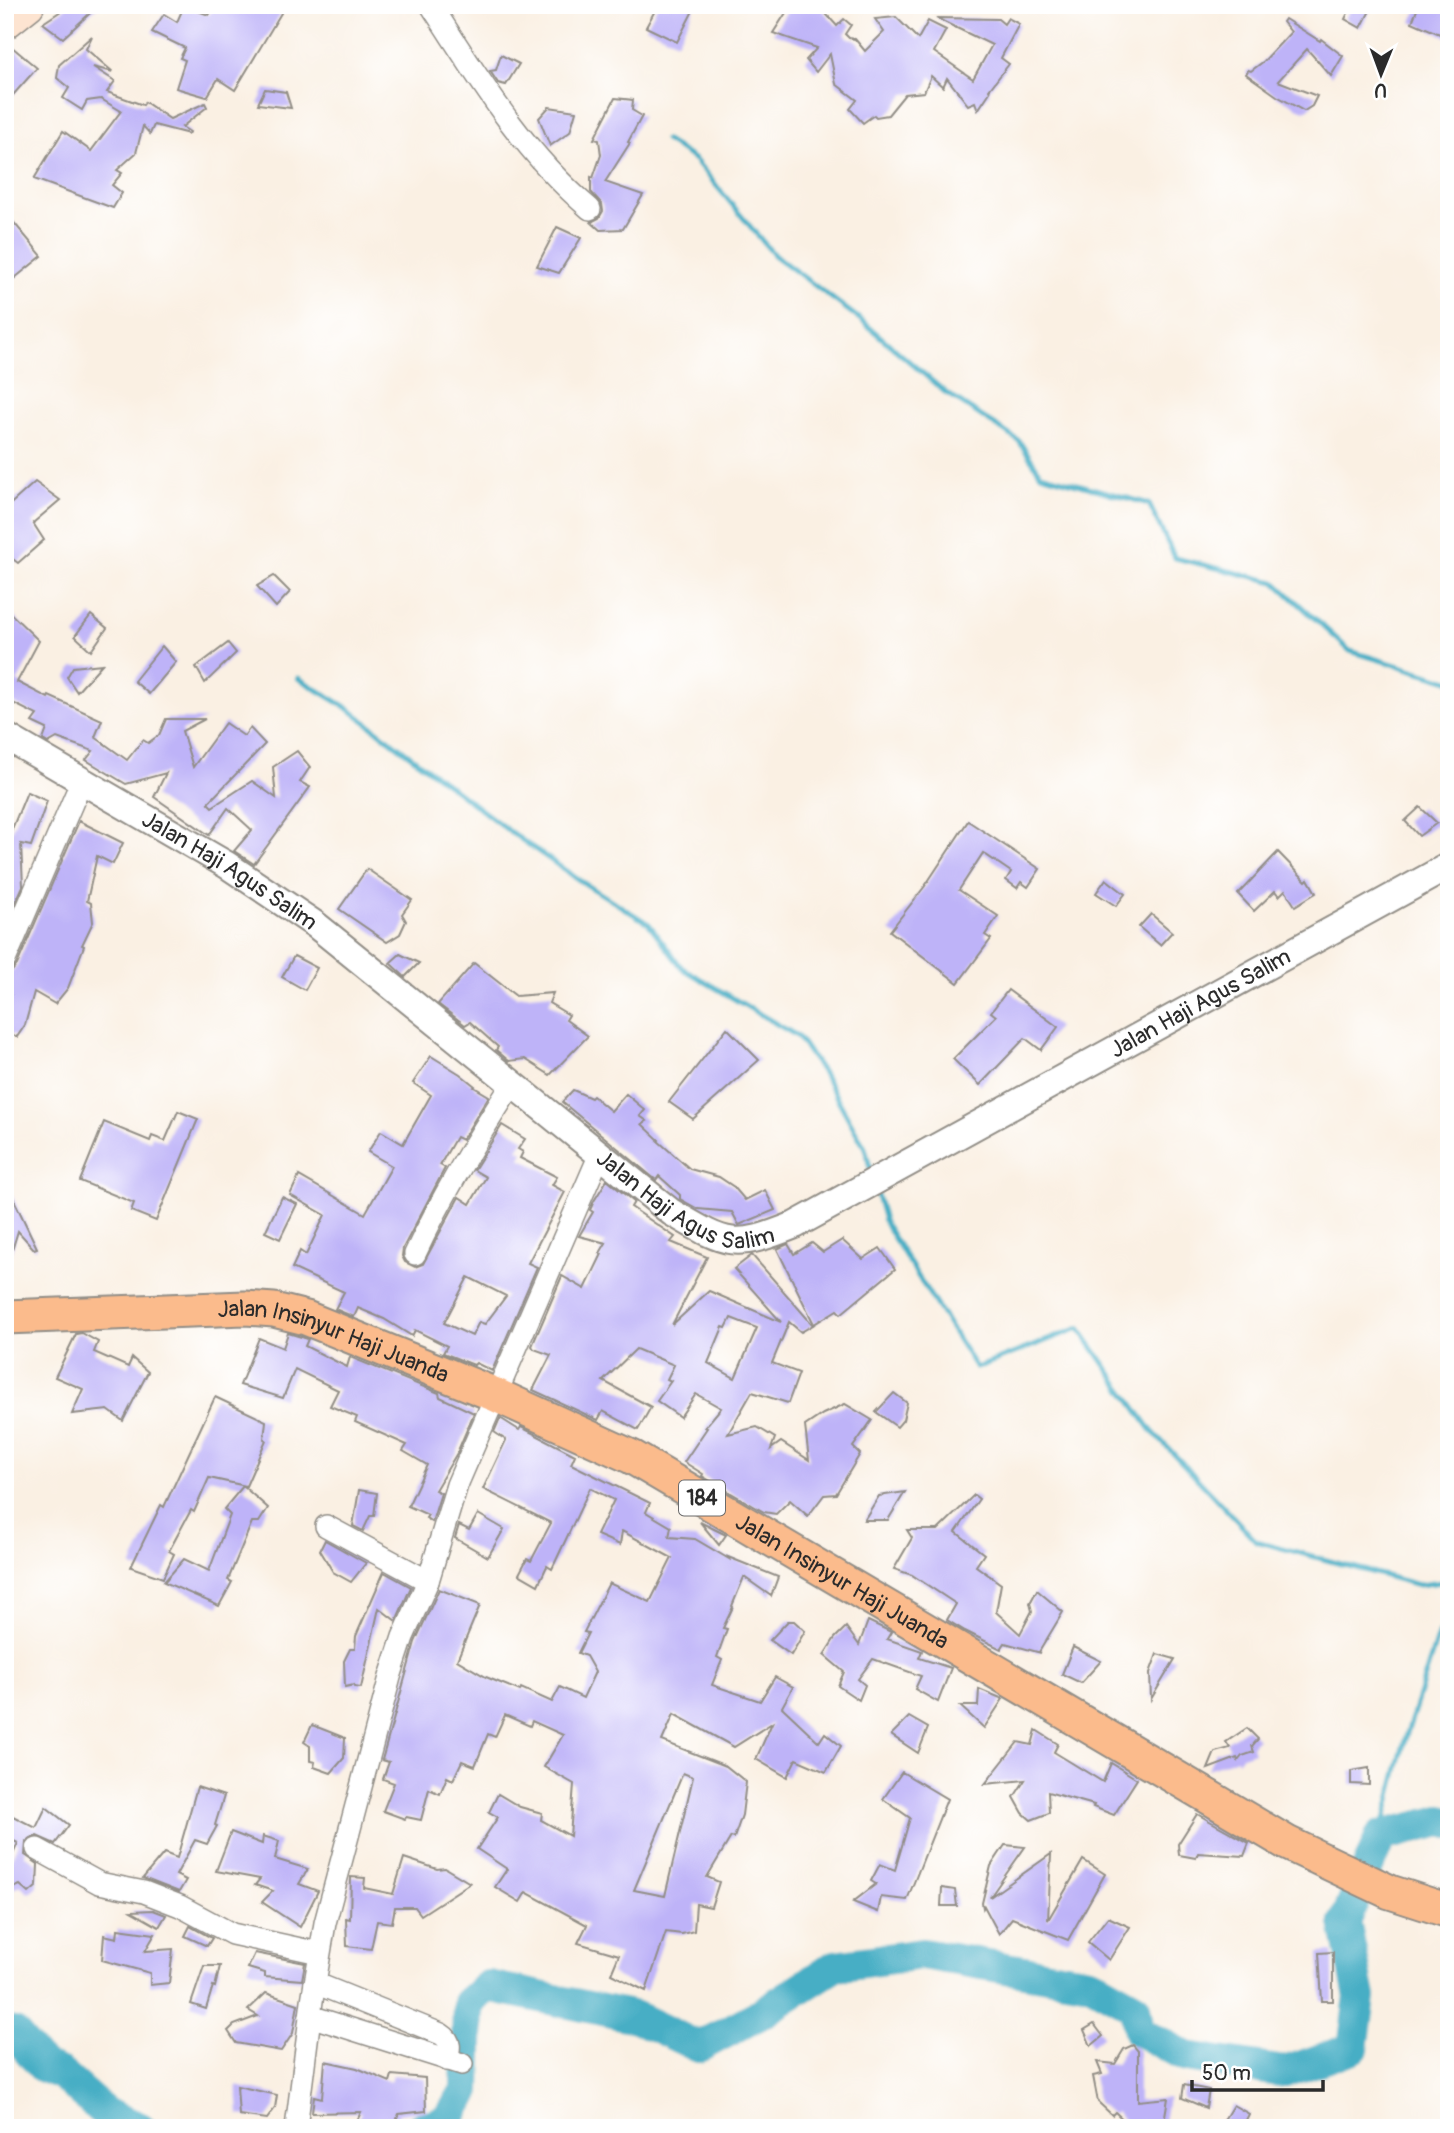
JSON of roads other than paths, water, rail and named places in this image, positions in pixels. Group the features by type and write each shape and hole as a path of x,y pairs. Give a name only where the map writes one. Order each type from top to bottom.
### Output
{"main road":[{"path":"5,24 29,5"},
{"name":"Jalan Insinyur Haji Juanda","path":"5,1317 228,1308 274,1310 306,1318 496,1395 632,1457 1275,1836 1340,1870 1390,1892 1449,1911"}],"street":[{"path":"431,5 518,134 567,189 590,209"},
{"name":"Jalan Haji Agus Salim","path":"5,736 180,836 276,897 326,933 671,1212 708,1233 734,1242 752,1241 795,1225 1449,866"},
{"path":"5,960 82,780"},
{"path":"415,1254 465,1158 513,1083"},
{"path":"296,2128 319,1953 390,1677 403,1637 428,1581 457,1485 600,1154"},
{"path":"327,1526 428,1581"},
{"path":"37,1849 99,1883 156,1897 192,1912 232,1934 319,1953"},
{"path":"310,2016 454,2062 448,2041 441,2034 315,1983"}],"waterway":[{"path":"665,140 695,160 774,255 861,320 946,393 1019,441 1041,474 1149,504 1175,558 1275,582 1350,651 1449,681"},
{"path":"298,678 349,709 509,831 649,924 682,968 797,1036 823,1073 865,1148 872,1175"},
{"path":"875,1188 885,1224 976,1368 1079,1328 1152,1431 1256,1541 1419,1585 1449,1581"},
{"path":"1381,1836 1404,1743 1438,1635 1449,1615"},
{"path":"421,2128 448,2120 466,2090 468,2003 488,1986 636,2017 699,2047 762,2013 835,1966 922,1954 1090,1982 1135,2007 1139,2031 1187,2057 1285,2072 1353,2048 1360,1997 1345,1922 1381,1836 1441,1821 1449,1823"},
{"path":"5,2032 14,2033 43,2067 61,2074 105,2113 140,2128"}]}
